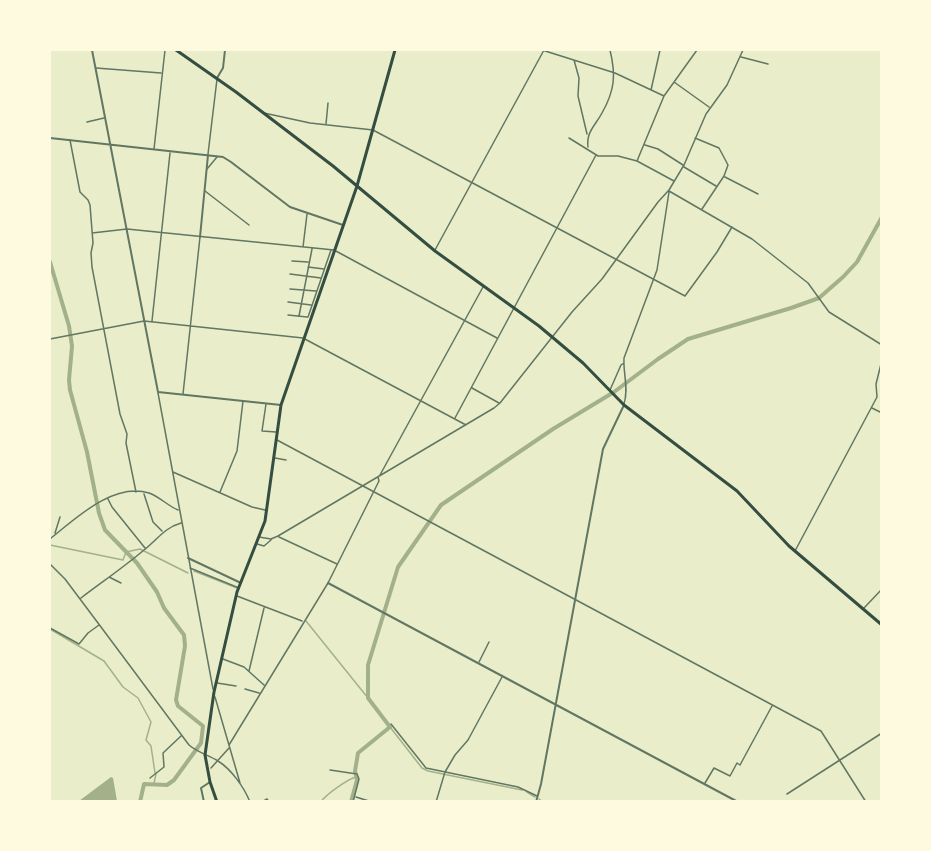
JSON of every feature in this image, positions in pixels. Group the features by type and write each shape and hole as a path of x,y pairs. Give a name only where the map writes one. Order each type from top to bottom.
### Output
{"main road":[{"path":"178,50 357,186 435,250 552,337 583,363 624,405 737,491 795,552 882,625"},
{"path":"217,801 210,782 205,755 213,692 239,588 265,521 281,405 309,317 357,186 395,50"}],"street":[{"path":"92,50 213,692 240,783 250,801"},
{"path":"154,149 165,50"},
{"path":"183,395 217,78 223,68 225,50"},
{"path":"435,250 543,50 615,73 664,96"},
{"path":"588,135 609,97 615,73 610,50"},
{"path":"651,91 660,50"},
{"path":"637,161 664,96 697,50"},
{"path":"256,543 264,546 500,403 615,260 658,202 669,192 684,166 710,108 727,85 743,50"},
{"path":"740,57 768,64"},
{"path":"574,60 579,78 578,96 588,135 588,148"},
{"path":"96,68 162,74"},
{"path":"674,82 710,108"},
{"path":"326,125 328,103"},
{"path":"261,112 326,125 373,130 686,296 732,227"},
{"path":"87,122 106,118"},
{"path":"50,138 217,156 231,162 290,207 343,225"},
{"path":"570,138 596,155 618,156 637,161 675,181"},
{"path":"695,138 719,148 728,162 724,177 702,209"},
{"path":"69,140 80,192 90,205 92,260 120,414 127,434 126,443 136,492"},
{"path":"644,144 658,150 717,187"},
{"path":"152,322 170,151"},
{"path":"454,418 596,155"},
{"path":"206,171 217,156"},
{"path":"724,177 758,194"},
{"path":"204,190 249,225"},
{"path":"669,192 702,209 766,249 808,283 829,312 881,344"},
{"path":"536,801 603,449 624,405 628,384 624,363 657,270 669,192"},
{"path":"303,247 307,213"},
{"path":"92,233 127,229 333,250 497,338"},
{"path":"299,316 312,248"},
{"path":"288,315 309,317 333,250"},
{"path":"292,261 309,262"},
{"path":"308,267 325,269"},
{"path":"290,274 322,278"},
{"path":"211,768 229,747 264,685 328,583 379,477 484,285"},
{"path":"290,289 317,291"},
{"path":"288,302 312,305"},
{"path":"50,339 144,321 303,338 466,425"},
{"path":"795,552 877,398 876,384 882,360"},
{"path":"611,392 621,365 624,363"},
{"path":"471,388 500,403"},
{"path":"158,392 281,405"},
{"path":"220,492 237,451 243,401"},
{"path":"266,404 262,431 277,432"},
{"path":"871,408 882,413"},
{"path":"276,440 821,731 866,801"},
{"path":"274,458 286,460"},
{"path":"172,472 252,507 266,510"},
{"path":"143,492 153,522 163,532"},
{"path":"50,539 92,506 119,494 143,492 179,510"},
{"path":"108,498 112,507 144,550"},
{"path":"55,535 60,517"},
{"path":"80,599 135,558 163,532 181,524"},
{"path":"278,536 338,564"},
{"path":"258,537 274,538"},
{"path":"188,558 241,583"},
{"path":"50,564 100,625 182,736 194,749 218,761 240,783"},
{"path":"189,568 239,588"},
{"path":"109,578 121,583"},
{"path":"328,583 738,801"},
{"path":"863,609 882,589"},
{"path":"237,596 303,622"},
{"path":"249,671 264,608"},
{"path":"50,628 80,644 88,633 100,625"},
{"path":"478,663 489,642"},
{"path":"222,659 238,664 264,685"},
{"path":"436,801 445,774 455,755 468,740 503,676"},
{"path":"216,683 236,686"},
{"path":"245,689 260,693"},
{"path":"705,783 714,768 730,776 737,764 740,765 772,705"},
{"path":"390,724 423,766 445,774 518,787 538,796"},
{"path":"787,794 882,733"},
{"path":"150,778 164,767 163,753 182,736"},
{"path":"330,770 355,772 359,779 353,801"},
{"path":"204,801 201,789 210,782"},
{"path":"355,797 372,801"},
{"path":"262,801 267,799 269,801"}],"shaded area":[{"path":"111,777 117,801 79,801"}],"waterway":[{"path":"351,802 357,780 355,771 358,753 390,727 368,698 368,665 398,567 441,505 553,429 614,392 688,339 819,298 857,262 882,217"},
{"path":"50,262 69,326 72,346 70,390 87,452 99,513 105,530 137,563 157,592 164,608 184,635 185,646 176,700 178,706 203,726 201,743 174,780 167,785 144,784 140,802"},
{"path":"50,545 123,560 126,552 140,549 188,573"},
{"path":"194,571 237,588"},
{"path":"306,621 368,698"},
{"path":"50,629 104,661 123,687 138,698 151,722 146,740 151,746 155,773"},
{"path":"390,727 422,768 428,771 522,790"},
{"path":"152,785 156,774"},
{"path":"321,802 327,795 356,777"},
{"path":"527,792 535,797"},
{"path":"539,799 543,802"}]}
